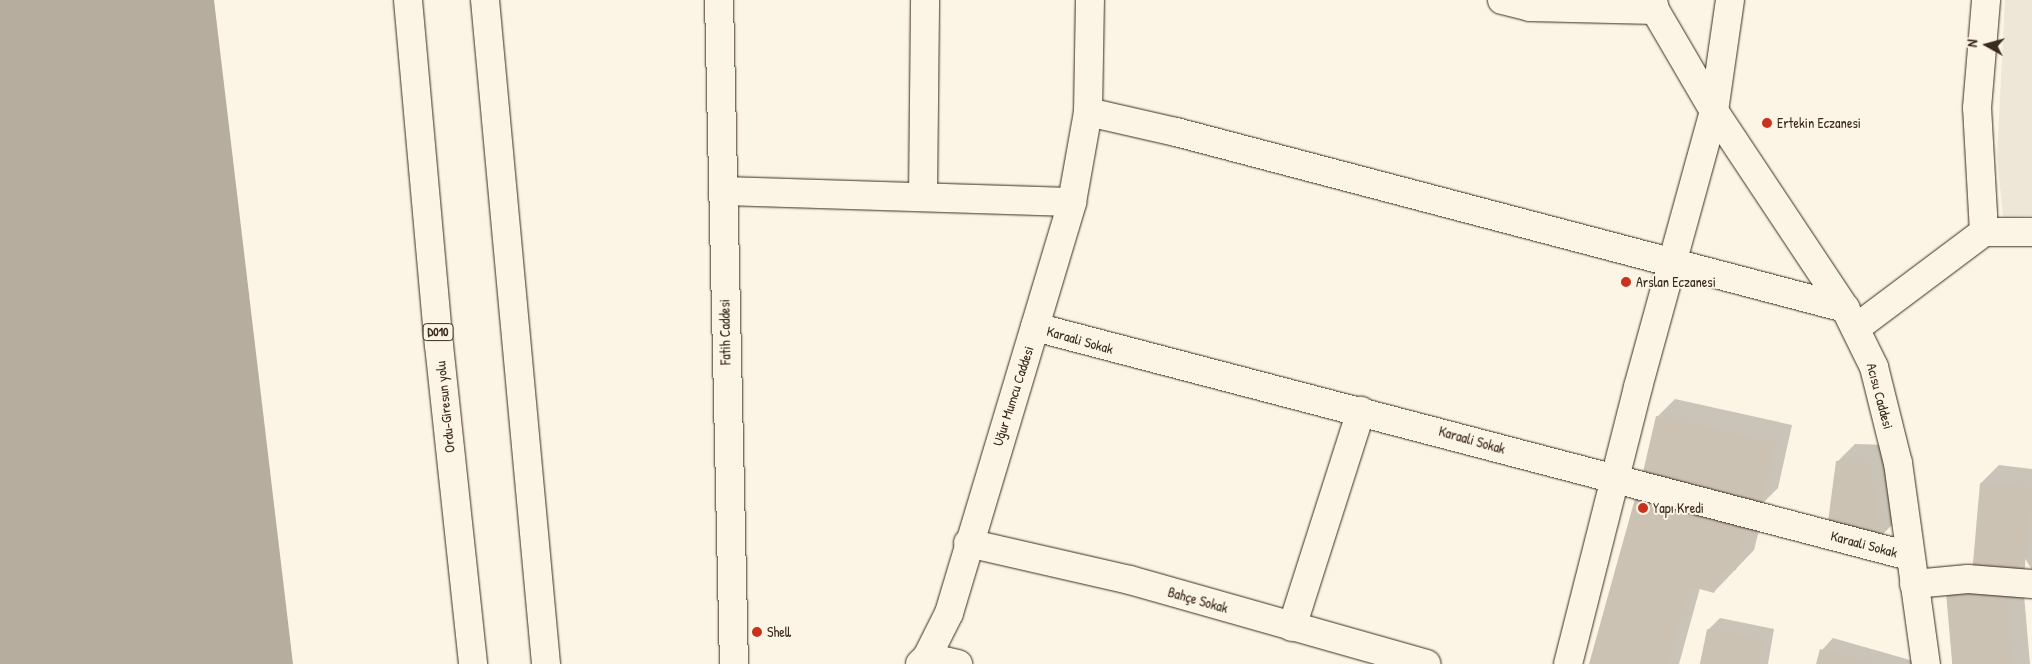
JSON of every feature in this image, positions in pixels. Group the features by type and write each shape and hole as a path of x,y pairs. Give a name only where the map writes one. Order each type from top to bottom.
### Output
{"main road":[{"name":"Ordu-Giresun yolu","path":"408,0 439,345 473,664"},
{"path":"485,0 546,664"},
{"name":"Fatih Caddesi","path":"719,0 734,664"},
{"path":"922,197 925,0"},
{"name":"Uğur Mumcu Caddesi","path":"924,660 949,613 968,543 1072,202 1088,112 1090,0"},
{"path":"1502,0 1530,7 1654,5"},
{"path":"1568,664 1614,480 1714,111 1730,0"},
{"path":"1984,232 1977,108 1986,0"},
{"name":"Acısu Caddesi","path":"1654,5 1714,111 1850,318 1874,367 1898,463 1909,556 1926,664"},
{"path":"1088,112 1176,132 1673,263 1850,318 1984,232 2032,232"},
{"path":"723,192 1072,202"},
{"name":"Karaali Sokak","path":"1035,327 1126,353 1361,410 1614,480 1909,556"},
{"path":"1292,627 1361,410"},
{"name":"Bahçe Sokak","path":"968,543 1130,580 1426,664"},
{"path":"1914,584 1968,579 2032,584"},
{"path":"924,660 958,664"}],"shaded area":[{"path":"0,0 214,0 293,664 0,664"},
{"path":"2005,0 2032,0 2032,216 2003,217 1997,156"}],"building":[{"path":"1656,416 1775,443 1760,508 1641,480"},
{"path":"1836,461 1870,463 1880,538 1827,529"},
{"path":"1980,483 2032,488 2024,571 1973,567"},
{"path":"1636,495 1748,525 1736,570 1721,572 1714,593 1689,586 1667,664 1589,664"},
{"path":"2005,590 2011,664 1952,664 1946,595"},
{"path":"1707,629 1763,640 1758,664 1700,664"},
{"path":"1820,649 1871,663 1871,664 1816,664"}],"place":[{"name":"Ertekin Eczanesi","path":"1767,123"},
{"name":"Arslan Eczanesi","path":"1626,282"},
{"name":"Yapı Kredi","path":"1643,508"},
{"name":"Shell","path":"757,632"}]}
